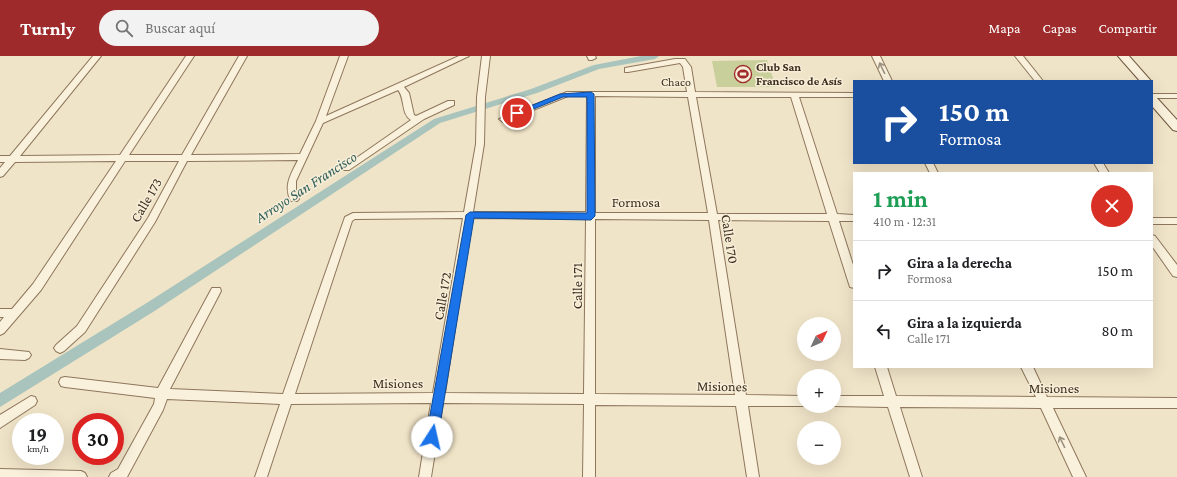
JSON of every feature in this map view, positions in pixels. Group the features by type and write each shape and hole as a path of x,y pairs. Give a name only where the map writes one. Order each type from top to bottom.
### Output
{"main road":[{"path":"1114,56 1135,80"},
{"path":"1123,56 1145,80"},
{"path":"1154,95 1177,116"},
{"path":"1154,95 1177,127"}],"street":[{"path":"0,174 97,56"},
{"path":"0,330 37,287 190,56"},
{"name":"Calle 173","path":"60,348 81,329 155,215 184,159 243,56"},
{"path":"294,199 291,190 292,180 320,120 344,56"},
{"path":"320,120 331,117 465,56"},
{"name":"Calle 172","path":"425,477 470,215 480,144 482,119 481,97 486,56"},
{"path":"876,56 888,80"},
{"path":"1019,56 1038,80"},
{"name":"Calle 170","path":"628,70 682,61 687,67 693,94 713,216 753,477"},
{"path":"399,86 405,92 410,116 416,120"},
{"name":"Calle 171","path":"589,477 591,94"},
{"name":"Chaco","path":"503,119 562,95 853,95"},
{"path":"794,95 853,281"},
{"path":"1154,95 1177,96"},
{"path":"346,168 416,120 452,103"},
{"path":"0,159 184,159 303,157"},
{"name":"Formosa","path":"288,399 348,219 357,215 853,218"},
{"path":"1153,221 1177,221"},
{"path":"1153,240 1177,273"},
{"path":"115,477 122,473 159,406 162,394 216,291"},
{"path":"0,313 15,313"},
{"path":"0,354 25,355"},
{"path":"881,368 916,477"},
{"path":"1027,368 1080,477"},
{"name":"Misiones","path":"66,382 80,385 162,394 288,399 439,398 797,401"},
{"path":"261,477 288,399"},
{"name":"Misiones","path":"841,401 892,400 1044,403 1177,403"},
{"path":"0,422 31,401"},
{"path":"0,475 81,477"}],"green space":[{"name":"Club San Francisco de Asís","path":"767,60 776,87 717,87 712,61"}],"waterway":[{"name":"Arroyo San Francisco","path":"0,401 149,308 437,121 534,91 597,67 655,56"}],"place":[{"name":"Club San Francisco de Asís","path":"743,74"}],"route":[{"path":"432,437 470,215 591,216 591,94 562,95 517,113"}]}
